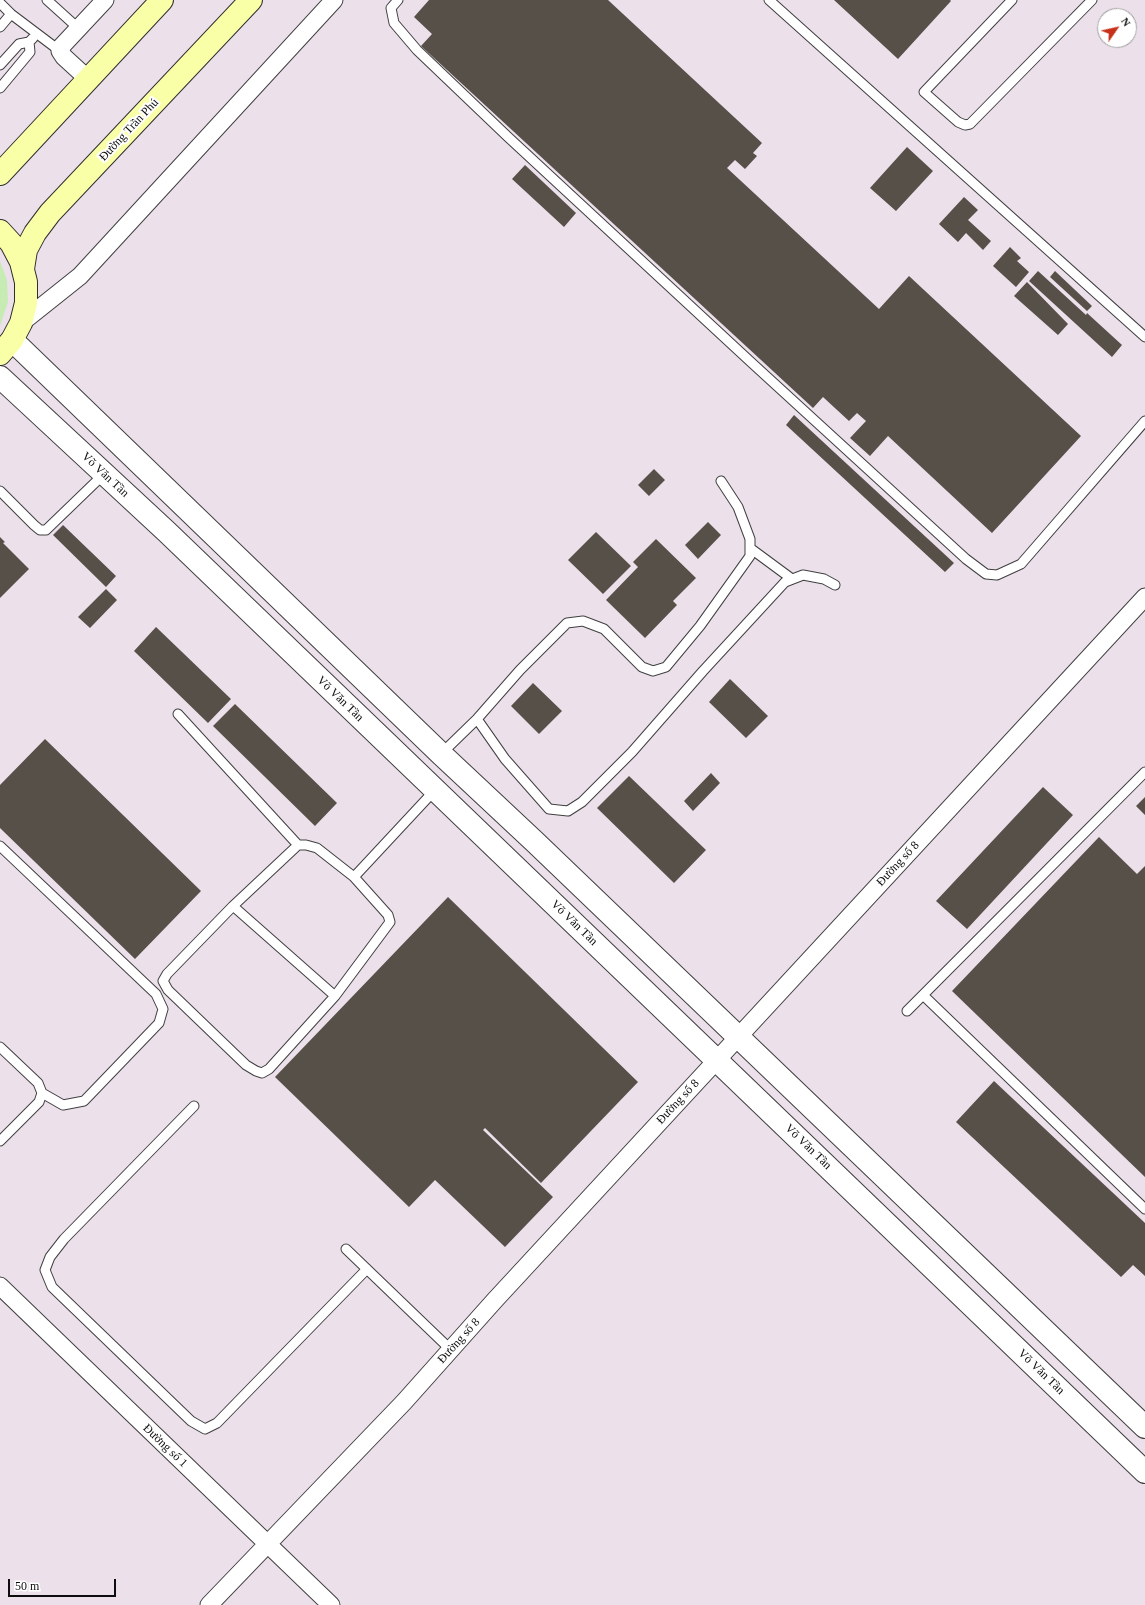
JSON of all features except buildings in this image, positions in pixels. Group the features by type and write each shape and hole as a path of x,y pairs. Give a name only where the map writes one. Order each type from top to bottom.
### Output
{"main road":[{"path":"0,174 162,0"},
{"name":"Đường Trần Phú","path":"23,269 26,250 35,233 50,214 251,0"},
{"path":"0,231 11,243 23,269 26,282 26,303 11,339"}],"street":[{"path":"88,79 60,51 63,44 105,0"},
{"path":"334,0 80,276 11,339 441,754 739,1037 1145,1427"},
{"name":"Võ Văn Tần","path":"0,377 104,474 435,790 1145,1472"},
{"name":"Đường số 8","path":"210,1605 450,1350 1145,597"},
{"name":"Đường số 1","path":"0,1286 331,1605"}],"lane":[{"path":"47,0 78,28"},
{"path":"398,0 391,8 394,23 417,50 508,137 753,364 966,559 986,574 997,574 1021,564 1145,422"},
{"path":"769,0 1145,337"},
{"path":"1012,0 924,92 958,122 965,125 970,124 1092,0"},
{"path":"0,3 11,14 60,51"},
{"path":"0,27 11,14"},
{"path":"0,65 19,44 29,42 37,34"},
{"path":"0,88 30,52 29,42"},
{"path":"0,491 34,525 40,530 46,530 104,474"},
{"path":"441,754 477,719 520,670 567,623 583,620 604,629 642,667 653,671 666,667 700,626 750,556 750,539 738,507 721,481"},
{"path":"750,548 792,579"},
{"path":"477,719 505,760 549,809 568,811 582,802 632,752 703,671 785,582 803,575 824,579 835,585"},
{"path":"178,714 298,845"},
{"path":"907,1011 1145,772"},
{"path":"354,877 435,790"},
{"path":"298,845 306,845 317,848 354,877 388,915 390,922 335,996 269,1069 262,1073 256,1072 246,1065 168,990 162,982 167,974 233,906 298,845"},
{"path":"0,846 156,994 163,1009 159,1023 84,1101 63,1105 42,1093 38,1083 0,1047"},
{"path":"233,906 335,996"},
{"path":"923,995 1145,1209"},
{"path":"0,1141 39,1102 42,1093"},
{"path":"194,1106 64,1239 50,1257 45,1270 52,1287 191,1421 205,1429 217,1423 367,1269"},
{"path":"346,1249 450,1350"}],"shaded area":[{"path":"0,0 1145,0 1145,1605 0,1605"}],"green space":[{"path":"0,261 7,280 8,302 0,326"}]}
